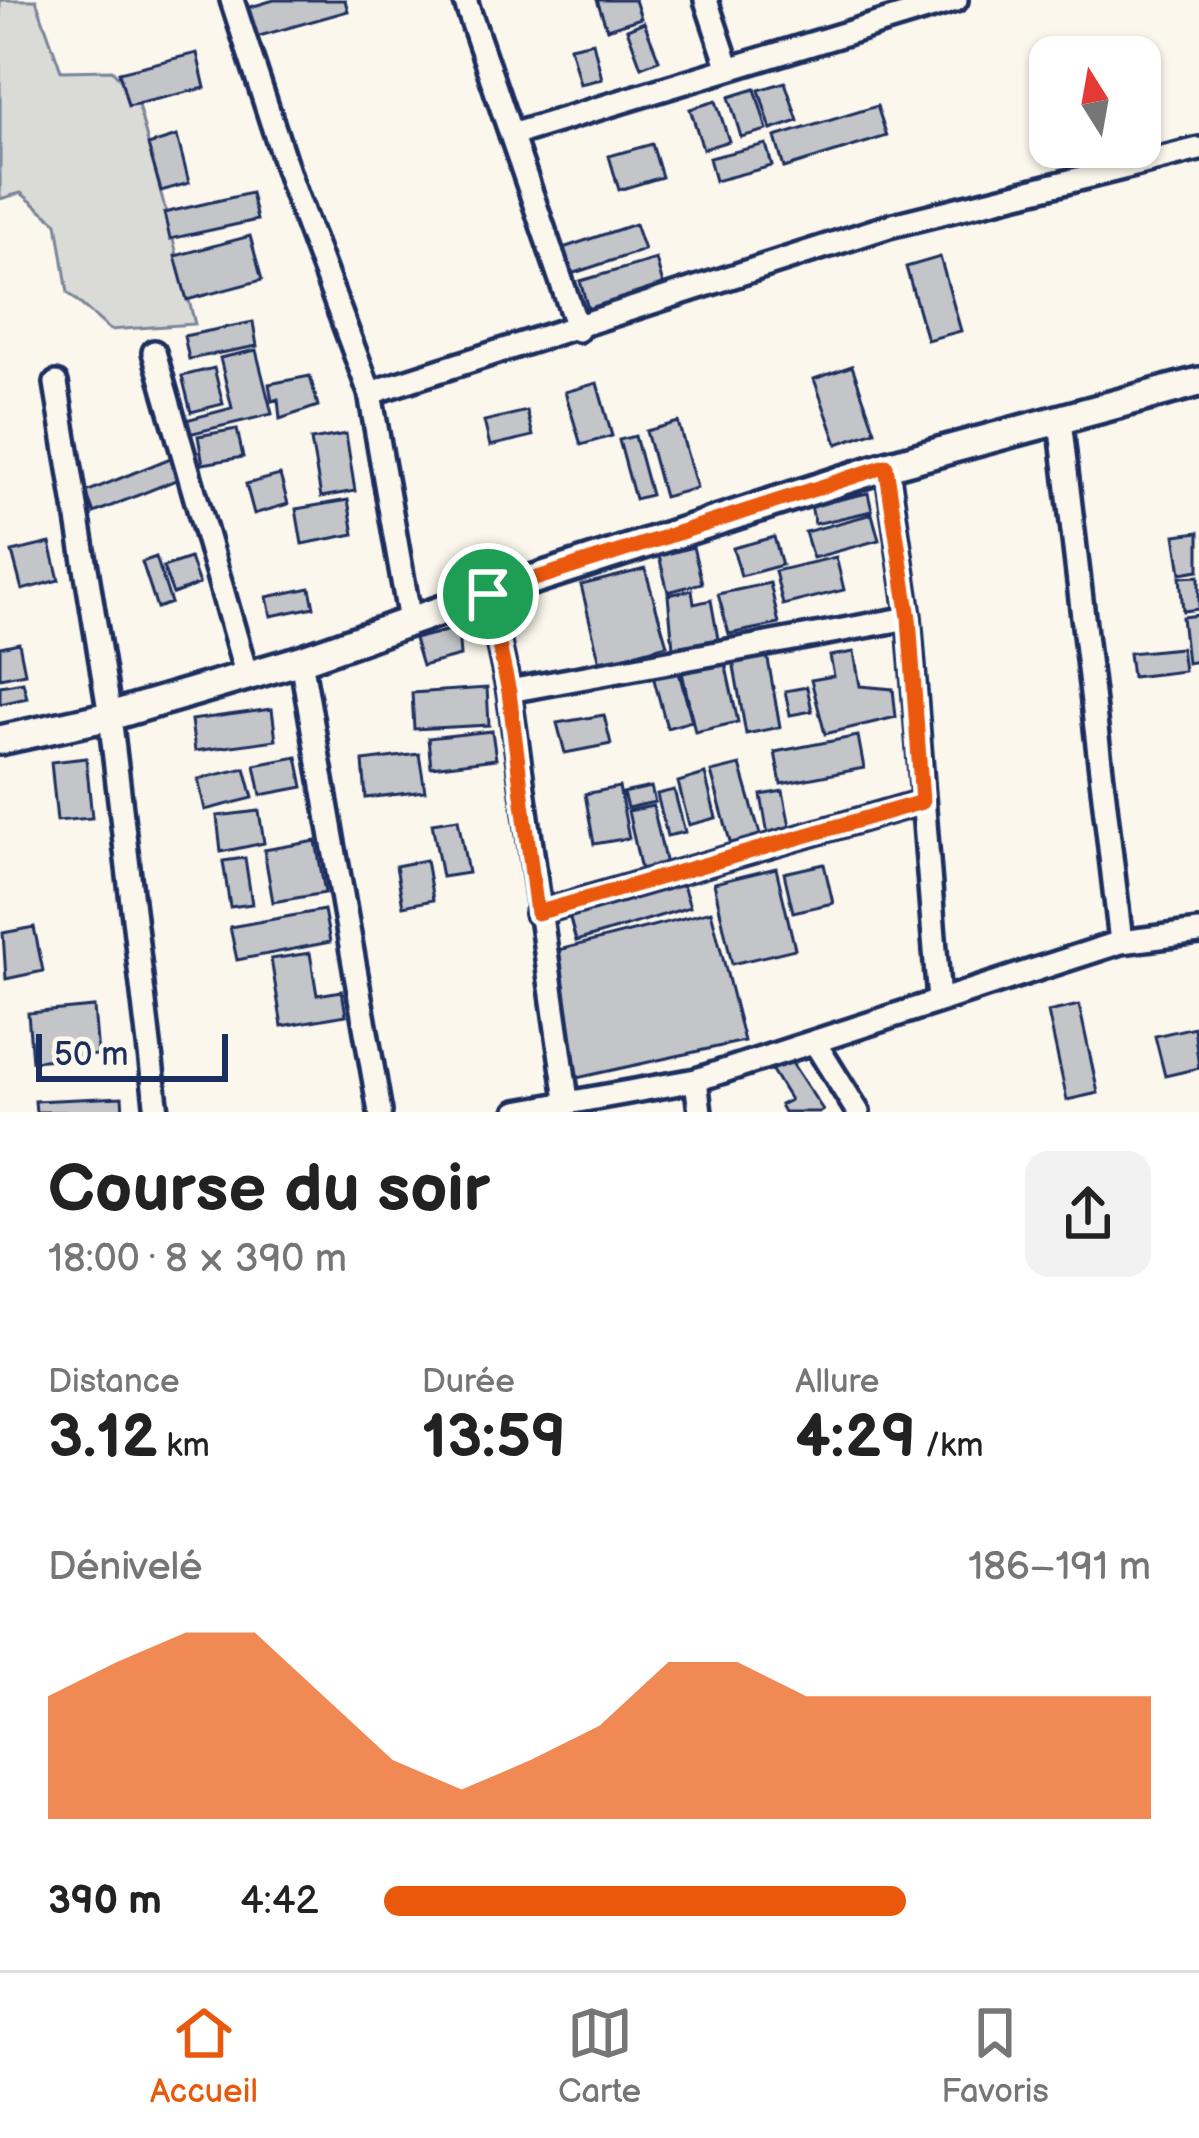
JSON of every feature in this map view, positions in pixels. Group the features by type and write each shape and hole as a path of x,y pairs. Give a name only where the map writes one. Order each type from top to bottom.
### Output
{"street":[{"path":"232,0 292,184 370,393 410,621"},
{"path":"465,0 578,331"},
{"path":"706,0 728,65"},
{"path":"511,134 956,0"},
{"path":"370,393 578,331 889,226 1199,149"},
{"path":"154,352 246,673"},
{"path":"56,382 110,716 158,1112"},
{"path":"0,740 110,716 301,660 488,594 886,466 1199,382"},
{"path":"1060,421 1121,942"},
{"path":"886,466 909,618 939,1001"},
{"path":"488,594 509,692 567,1100"},
{"path":"509,692 909,618"},
{"path":"301,660 380,1112"},
{"path":"537,913 922,802"},
{"path":"517,1112 696,1080 1121,942 1199,932"},
{"path":"815,1043 858,1112"},
{"path":"696,1080 700,1112"}],"shaded area":[{"path":"0,0 36,0 61,71 112,70 136,97 195,324 110,330 68,293 57,223 21,193 0,199"}],"building":[{"path":"274,0 345,0 348,11 256,37 247,8"},
{"path":"597,0 635,0 641,18 607,29"},
{"path":"644,22 659,60 641,67 627,29"},
{"path":"593,42 602,79 580,84 570,47"},
{"path":"197,53 205,88 128,106 119,72"},
{"path":"785,82 798,121 771,130 759,90"},
{"path":"755,89 767,130 741,137 729,97"},
{"path":"716,101 729,141 703,149 690,109"},
{"path":"877,106 887,136 784,168 775,137"},
{"path":"177,136 189,183 161,191 148,145"},
{"path":"652,144 662,177 619,190 609,156"},
{"path":"766,144 772,166 715,181 709,158"},
{"path":"251,193 257,220 170,239 164,213"},
{"path":"635,224 644,250 571,274 563,248"},
{"path":"250,236 262,280 187,300 175,256"},
{"path":"940,257 961,331 927,340 906,267"},
{"path":"656,259 664,288 588,309 580,281"},
{"path":"253,322 257,346 189,359 184,336"},
{"path":"256,350 272,414 189,434 186,420 232,408 220,358"},
{"path":"852,366 875,431 837,444 814,379"},
{"path":"214,368 223,404 191,412 182,376"},
{"path":"310,376 318,406 280,419 278,399 272,401 269,384"},
{"path":"597,383 612,436 581,445 565,392"},
{"path":"527,411 533,436 490,446 484,421"},
{"path":"678,422 697,488 664,497 646,431"},
{"path":"237,429 243,457 203,464 198,436"},
{"path":"346,434 355,491 321,497 311,440"},
{"path":"635,436 651,495 635,499 619,440"},
{"path":"178,455 186,476 94,513 86,492"},
{"path":"280,475 288,504 254,514 246,484"},
{"path":"868,493 872,511 815,524 811,506"},
{"path":"348,500 354,534 302,544 296,509"},
{"path":"872,514 879,540 813,558 805,532"},
{"path":"1199,532 1199,570 1181,573 1175,535"},
{"path":"774,537 782,565 741,576 733,548"},
{"path":"50,543 59,580 22,590 12,552"},
{"path":"693,547 702,583 668,592 659,556"},
{"path":"156,557 171,603 157,608 142,562"},
{"path":"836,557 844,590 783,605 775,571"},
{"path":"190,558 199,584 173,594 163,567"},
{"path":"645,569 667,645 600,663 581,585"},
{"path":"1199,576 1199,609 1183,611 1180,577"},
{"path":"770,583 779,624 729,634 718,594"},
{"path":"310,588 314,607 271,616 267,597"},
{"path":"692,590 694,604 711,600 718,639 673,648 668,595"},
{"path":"1199,615 1199,661 1187,663 1182,617"},
{"path":"458,628 460,656 422,666 414,639"},
{"path":"19,643 25,673 0,678 0,647"},
{"path":"1181,648 1184,671 1132,677 1129,653"},
{"path":"854,652 860,686 893,689 896,717 825,734 811,680 834,676 830,656"},
{"path":"767,654 780,727 746,734 733,661"},
{"path":"725,662 738,722 695,732 682,672"},
{"path":"678,669 692,721 667,728 653,676"},
{"path":"23,682 27,698 0,704 0,686"},
{"path":"807,687 812,711 790,715 785,691"},
{"path":"487,688 489,725 414,729 412,693"},
{"path":"272,709 276,740 195,751 191,720"},
{"path":"604,715 611,744 565,753 557,723"},
{"path":"492,731 496,759 431,767 428,738"},
{"path":"858,736 864,768 781,784 775,752"},
{"path":"419,754 425,791 366,798 363,761"},
{"path":"297,757 303,787 261,795 255,765"},
{"path":"86,758 92,818 57,821 51,762"},
{"path":"740,765 762,841 732,849 711,772"},
{"path":"245,768 253,798 205,810 198,779"},
{"path":"705,774 716,818 689,825 678,782"},
{"path":"619,787 629,838 594,844 585,794"},
{"path":"651,787 655,802 627,808 623,793"},
{"path":"674,790 685,832 667,836 657,794"},
{"path":"783,791 792,837 769,841 761,795"},
{"path":"653,806 666,865 641,870 628,811"},
{"path":"259,811 264,843 221,852 217,816"},
{"path":"458,819 468,873 442,877 432,823"},
{"path":"316,841 325,893 273,902 264,850"},
{"path":"245,858 252,904 230,907 223,861"},
{"path":"426,860 433,900 403,906 396,866"},
{"path":"824,864 833,903 793,912 784,873"},
{"path":"776,868 795,949 732,964 714,883"},
{"path":"681,879 690,907 576,941 569,915"},
{"path":"324,910 330,942 237,960 230,927"},
{"path":"711,911 744,1041 577,1078 558,950"},
{"path":"34,927 43,971 6,979 3,933"},
{"path":"310,953 317,995 342,991 346,1015 282,1026 271,959"},
{"path":"1079,1005 1098,1093 1067,1100 1048,1012"},
{"path":"94,1007 98,1055 32,1061 28,1013"},
{"path":"1194,1027 1199,1068 1165,1076 1155,1036"},
{"path":"790,1060 820,1112 784,1112 780,1105 790,1100 771,1069"},
{"path":"122,1097 123,1112 36,1112 35,1101"}],"route":[{"path":"886,466 909,618 922,802 537,913 509,692 488,594 886,466"}]}
